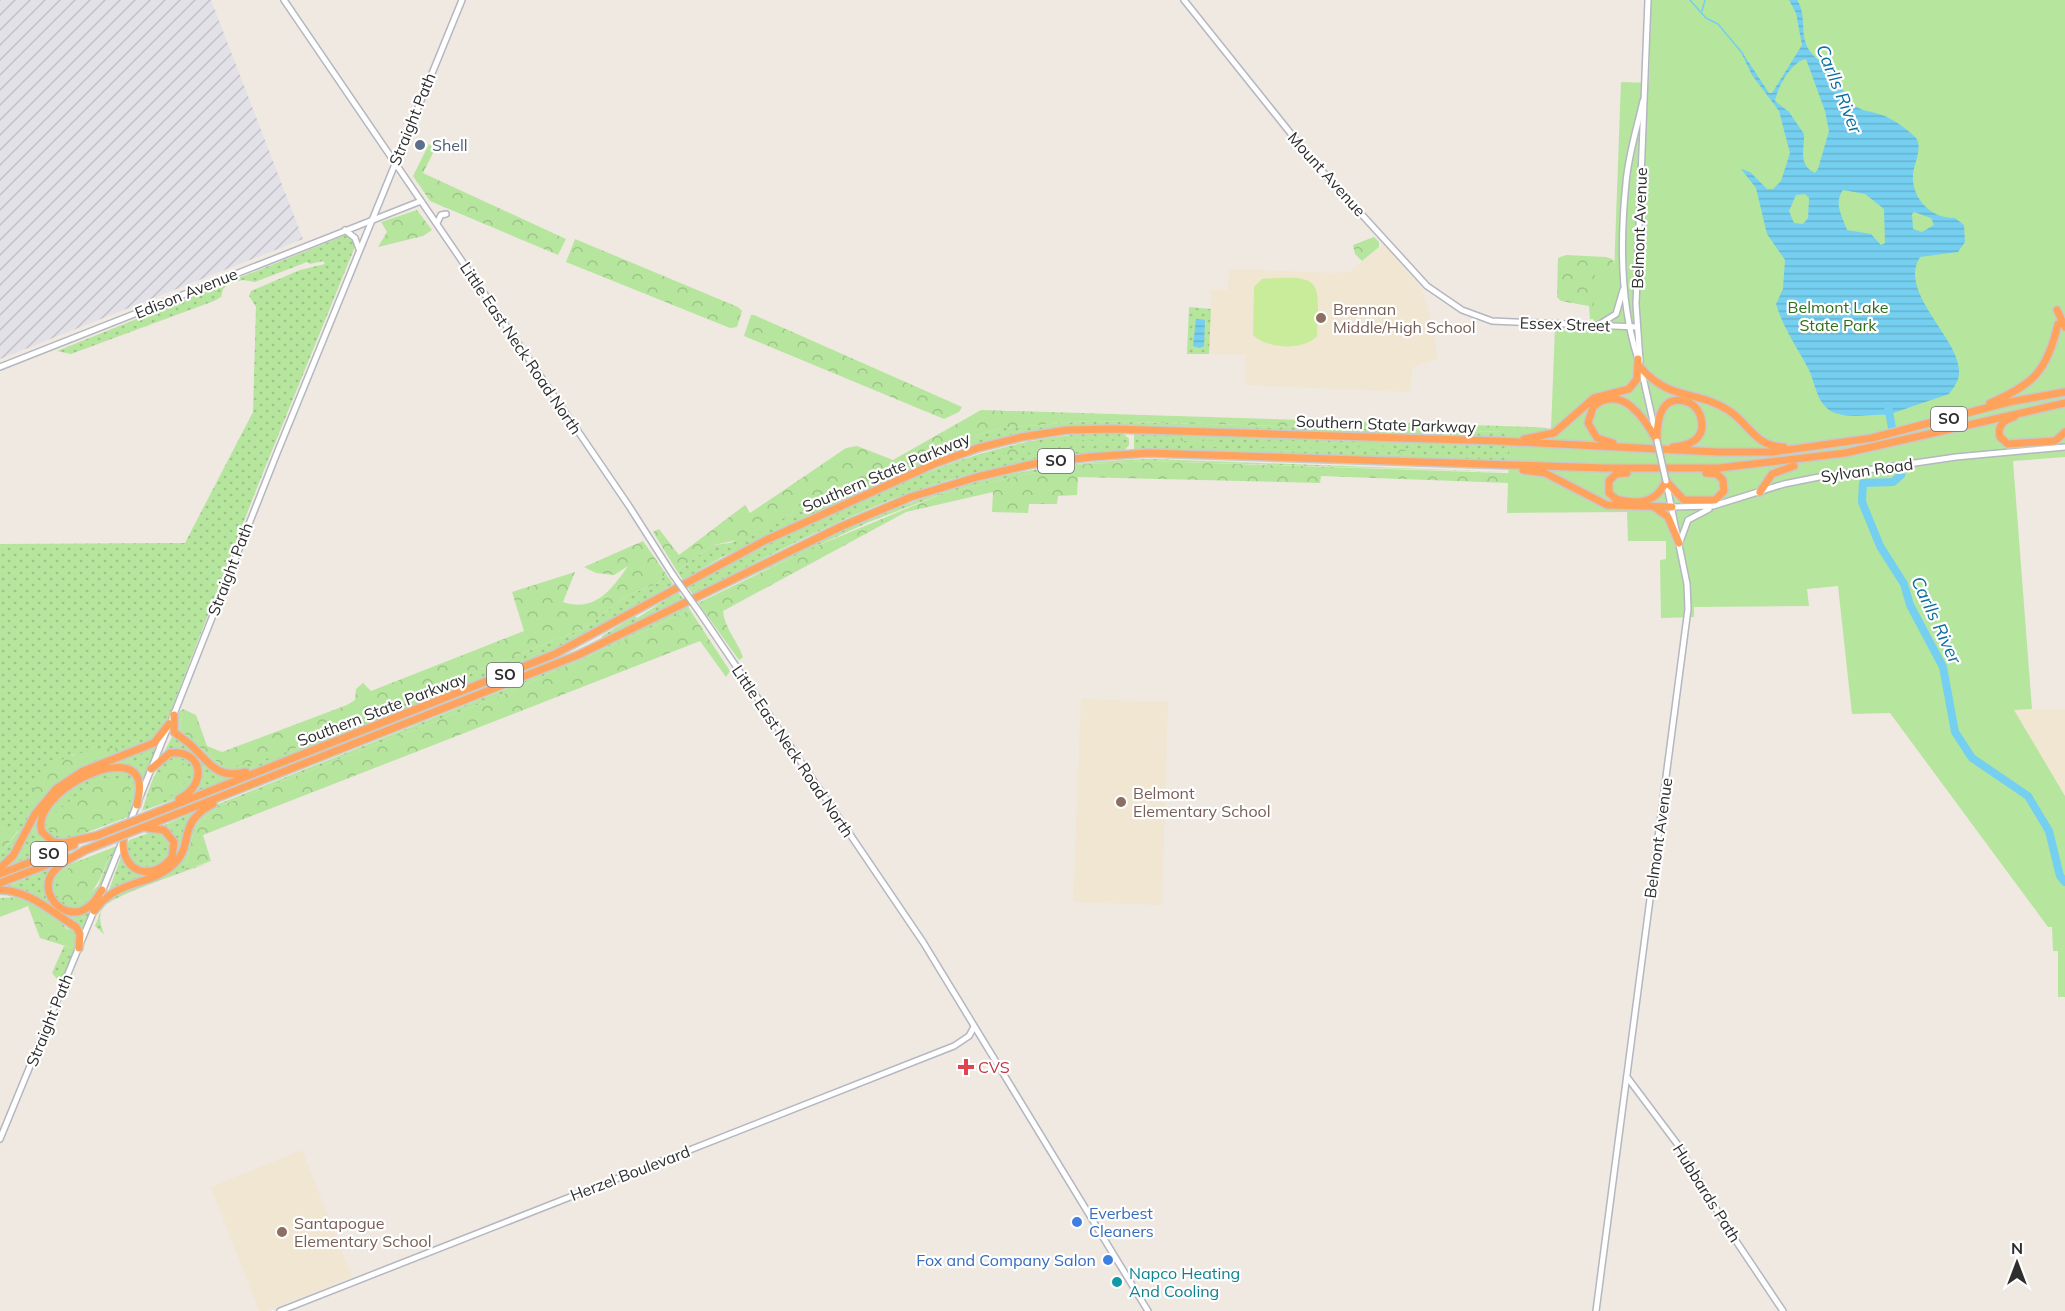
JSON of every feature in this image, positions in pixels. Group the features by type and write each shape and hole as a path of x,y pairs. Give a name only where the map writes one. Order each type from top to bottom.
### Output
{"highway":[{"path":"1972,412 2013,394 2035,377 2049,356 2062,326 2057,310"},
{"path":"1498,441 1544,437 1560,430 1594,398 1631,387 1637,379 1638,359"},
{"path":"1641,368 1660,386 1728,410 1767,445 1816,448"},
{"name":"Southern State Parkway","path":"0,874 555,654 722,562 806,520 934,464 999,442 1045,433 1101,429 1498,441 1744,453 1816,448 1887,435 1972,412 2065,392"},
{"path":"1624,447 1601,440 1591,432 1589,415 1601,401 1617,400 1635,408 1645,419 1657,441"},
{"path":"1657,441 1657,417 1664,406 1681,400 1697,408 1702,425 1696,440 1662,449"},
{"name":"Southern State Parkway","path":"0,883 570,659 861,517 921,493 976,477 1055,461 1147,453 1638,469 1742,467 1822,457 1902,442 2031,409 2065,403"},
{"path":"2031,409 2002,423 1999,430 2003,441 2013,444 2052,441 2065,432"},
{"path":"1760,492 1768,478 1777,471 1822,457"},
{"path":"1497,465 1545,473 1607,505 1672,507"},
{"path":"1638,469 1611,478 1607,489 1611,496 1621,501 1652,499 1660,493 1666,481 1677,495 1690,501 1715,500 1724,491 1723,480 1717,474 1674,469"},
{"path":"1652,506 1668,518 1679,543"},
{"path":"174,715 174,732 191,745 216,771 231,775 272,766"},
{"path":"0,868 13,856 35,814 56,789 83,771 154,743 170,724"},
{"path":"151,769 165,755 176,753 190,758 198,771 194,789 162,810"},
{"path":"99,835 64,843 53,842 42,832 41,816 51,802 72,784 90,774 116,767 128,769 137,778 140,788 137,805"},
{"path":"94,911 107,894 169,868 180,855 192,819 204,808 236,790"},
{"path":"123,839 124,857 130,866 145,870 164,865 174,852 172,837 162,829 141,828"},
{"path":"85,850 53,871 48,883 50,896 63,910 80,912 90,907 102,890"},
{"path":"0,890 25,895 76,927 80,934 79,948"}],"main road":[{"name":"Little East Neck Road North","path":"284,0 911,924 1148,1311"},
{"name":"Straight Path","path":"0,1139 174,715 359,249 462,0"},
{"name":"Mount Avenue","path":"1184,0 1301,147 1427,286 1462,310 1492,321"},
{"name":"Belmont Avenue","path":"1641,368 1634,327 1648,0"},
{"name":"Belmont Avenue","path":"1596,1311 1688,612 1688,588 1624,285 1626,182 1646,88"},
{"name":"Edison Avenue","path":"0,367 421,201"},
{"path":"437,224 441,215 446,214"},
{"path":"345,231 355,238 359,249"},
{"path":"1596,325 1616,314 1624,285"},
{"path":"1627,306 1636,304"},
{"name":"Essex Street","path":"1492,321 1634,327"},
{"name":"Sylvan Road","path":"1672,507 1703,508 1801,480 1892,466 2065,447"},
{"path":"1679,543 1688,520 1719,505"},
{"name":"Herzel Boulevard","path":"280,1311 954,1046 969,1036 974,1027"},
{"name":"Hubbards Path","path":"1627,1077 1678,1145 1730,1232 1783,1311"}],"shaded area":[{"path":"0,0 211,0 303,239 0,359"},
{"name":"Brennan Middle/High School","path":"1384,244 1422,290 1434,328 1437,359 1412,369 1410,392 1245,385 1246,355 1209,354 1211,290 1228,290 1229,269 1336,273 1351,271"},
{"name":"Belmont Elementary School","path":"1081,699 1168,702 1162,905 1073,902"},
{"path":"2065,709 2065,795 2014,710"},
{"name":"Santapogue Elementary School","path":"302,1150 352,1277 267,1311 259,1311 211,1187"}],"green space":[{"name":"Belmont Lake State Park","path":"1651,0 2065,0 2065,457 2013,461 2032,709 2014,710 2065,796 2065,997 2058,997 2058,951 2053,951 2052,927 2048,927 1890,713 1852,714 1838,586 1807,589 1809,606 1694,607 1694,617 1661,618 1660,560 1666,559 1666,541 1628,541 1627,512 1507,513 1510,427 1551,429 1555,328 1593,330 1595,273 1614,273 1621,82 1649,83"},
{"path":"429,144 435,149 423,173 566,239 558,255 430,201 413,176"},
{"path":"417,210 432,230 423,236 378,247 387,232 381,222"},
{"path":"346,235 354,240 354,249 258,485 164,729 146,744 89,766 66,780 44,802 0,866 0,855 19,830 0,827 0,544 185,543 253,412 256,307 249,296 251,291 300,270 325,264 323,261 310,264 307,262 255,282 243,280 228,284 223,289 221,297 214,301 71,354 57,351","holes":["129,748 74,769 46,791 28,812 72,755"]},
{"path":"1374,237 1379,242 1379,247 1362,261 1355,254 1353,245"},
{"path":"575,239 738,307 742,311 737,327 730,328 566,262"},
{"path":"1566,255 1606,257 1612,259 1617,268 1599,319 1590,319 1589,306 1561,301 1557,297 1558,258"},
{"path":"1297,278 1307,280 1314,285 1318,303 1317,336 1303,344 1285,346 1267,343 1253,335 1254,287 1262,279"},
{"path":"1189,307 1211,309 1209,354 1187,354"},
{"path":"751,315 962,407 959,412 944,419 744,336"},
{"path":"981,410 1534,427 1547,428 1547,430 1544,433 1089,421 1002,428 978,435 907,468 863,485 853,488 841,486 797,507 790,515 757,533 743,539 713,545 677,571 653,532 659,529 679,555 745,505 750,513 846,448 857,446 893,460"},
{"path":"1089,421 1543,433 1547,428 1548,431 1563,427 1531,438 1132,425 1056,427 981,443 932,462 720,558 683,580 677,571 713,545 730,543 790,515 797,507 841,486 853,488 863,485 907,468 978,435 1002,428"},
{"path":"1095,433 1123,433 1129,439 1129,445 1124,451 1030,462 938,483 865,510 830,526 693,595 687,586 837,511 946,465 1032,441"},
{"path":"1134,433 1596,449 1657,465 1134,451"},
{"path":"1180,438 1209,440 1223,444 1216,447 1189,441 1162,441"},
{"path":"1119,439 1116,444 1059,447 1049,453 1037,455 1026,452 1005,455 1003,451 1021,447 1027,450 1030,447 1052,441"},
{"path":"1262,441 1333,443 1330,450 1297,446 1260,447 1255,444"},
{"path":"1374,445 1406,450 1402,454 1353,447"},
{"path":"1152,459 1533,473 1150,461 1068,465"},
{"path":"1150,461 1530,474 1632,509 1668,536 1629,512 1509,483 1321,476 1320,483 1078,477 1077,495 1058,496 1057,504 1029,504 1028,513 992,512 993,492 906,512 723,611 726,623 743,657 739,660 698,603 805,551 944,493 1067,465"},
{"path":"1066,465 944,493 869,522 697,601 817,542 908,504 992,478"},
{"path":"643,541 666,574 658,583 626,596 585,628 321,733 301,746 260,761 223,767 180,730 183,709 196,715 207,746 222,752 347,705 355,700 356,689 363,683 371,691 524,631 512,592 575,572 563,602 574,605 593,602 616,583 628,566 614,575 596,573 584,567"},
{"path":"666,574 673,584 578,640 534,660 244,773 226,773 177,734 174,725 183,709 180,730 223,767 274,756 299,747 321,733 585,628 626,596 658,583"},
{"path":"678,592 684,600 603,640 602,636 635,616 637,618"},
{"path":"688,606 690,610 495,698 225,804 205,817 195,830 185,870 208,863 110,902 101,914 100,920 104,934 95,926 106,899 172,869 195,819 211,807 563,666"},
{"path":"690,610 730,671 726,677 700,641 203,835 211,861 185,870 195,830 205,817 225,804 495,698"},
{"path":"173,735 191,748 206,767 230,779 194,794 201,775 190,756 163,754"},
{"path":"158,743 142,785 141,780 117,764 102,768"},
{"path":"131,747 74,771 52,788 28,813 31,794 39,778 50,767 79,753"},
{"path":"179,755 193,764 197,778 186,795 142,811 150,785 159,769 171,757"},
{"path":"176,760 184,764 186,777 184,784 169,797 157,802 146,803 166,766"},
{"path":"115,770 129,772 138,782 130,816 67,840 56,839 49,835 43,818 57,801 83,781"},
{"path":"110,777 126,780 129,787 129,806 122,812 102,824 79,833 57,833 48,829 49,819 63,807 85,790"},
{"path":"199,810 181,850 177,849 172,833 162,826"},
{"path":"38,814 38,824 42,833 57,847 9,867"},
{"path":"0,827 19,829 0,855"},
{"path":"157,830 170,838 172,854 151,868 139,868 127,861 126,849 129,840"},
{"path":"117,846 91,904 71,911 59,903 52,893 52,887 55,874 60,868","holes":["112,850 98,886 79,902"]},
{"path":"112,849 94,889 87,896 79,901 70,902 58,899 58,887 66,871 73,865"},
{"path":"122,854 122,859 131,869 153,875 108,893"},
{"path":"54,867 48,898 52,903 67,913 79,914 91,910 81,932 55,913 2,888"},
{"path":"17,897 57,919 75,938 72,948 40,938 28,906 0,917 0,898"},
{"path":"40,906 75,929 79,940 63,977 57,979 52,973 64,946 72,948 68,928 47,915"}],"water":[{"path":"1789,0 1797,0 1800,5 1808,48 1833,74 1853,104 1863,110 1891,119 1916,138 1919,146 1913,183 1919,199 1931,211 1938,215 1955,218 1964,225 1965,242 1958,252 1920,257 1915,271 1917,286 1923,301 1957,360 1959,373 1957,381 1949,394 1893,413 1892,416 1852,416 1836,413 1828,409 1821,400 1809,370 1776,304 1783,289 1785,260 1767,234 1756,188 1741,169 1750,172 1767,189 1773,189 1781,181 1790,153 1779,111 1752,75 1738,46 1769,93 1772,93 1802,45 1796,13","holes":["1806,59 1825,111 1829,131 1815,173 1804,161 1804,134 1789,112 1775,101 1786,76","1842,96 1849,104 1849,110 1845,113 1839,109","1843,190 1865,194 1884,209 1885,243 1881,245 1871,234 1847,230 1839,200","1805,194 1809,198 1808,218 1803,224 1794,223 1789,211 1796,195","1914,212 1931,218 1934,225 1922,232 1913,229 1912,214"]},
{"path":"1196,319 1205,320 1204,346 1200,348 1193,346"}],"waterway":[{"path":"1690,0 1706,18 1718,24 1743,54"},
{"path":"1702,11 1705,0"},
{"name":"Carlls River","path":"1888,406 1892,428"},
{"name":"Carlls River","path":"1901,475 1893,482 1863,483 1862,502 1880,546 1904,584 1910,605 1943,667 1955,732 1972,758 2028,796 2049,831 2060,876 2065,882"}],"place":[{"name":"Shell","path":"420,145"},
{"name":"Brennan Middle/High School","path":"1321,318"},
{"name":"Belmont Elementary School","path":"1121,802"},
{"name":"CVS","path":"966,1067"},
{"name":"Everbest Cleaners","path":"1077,1222"},
{"name":"Santapogue Elementary School","path":"282,1232"},
{"name":"Fox and Company Salon","path":"1108,1260"},
{"name":"Napco Heating And Cooling","path":"1117,1282"}]}
